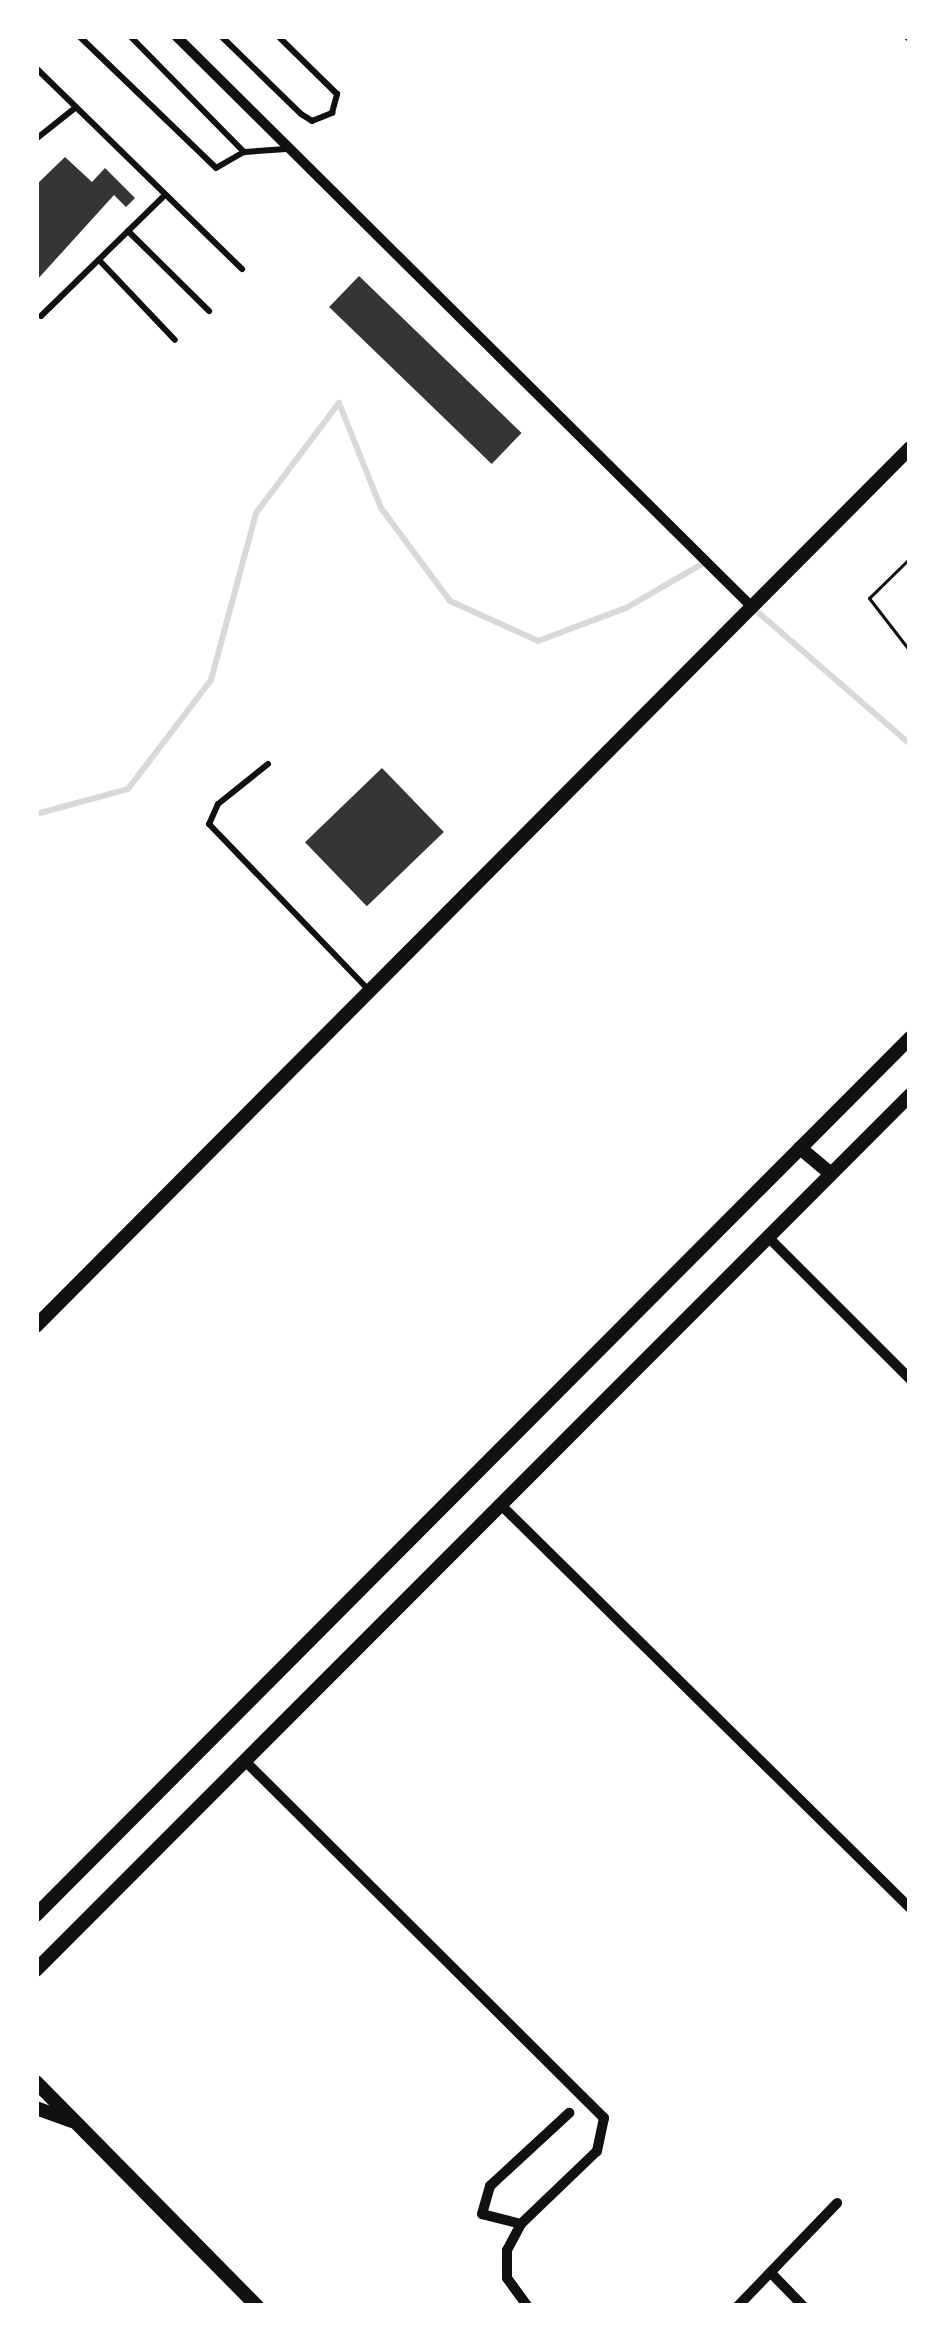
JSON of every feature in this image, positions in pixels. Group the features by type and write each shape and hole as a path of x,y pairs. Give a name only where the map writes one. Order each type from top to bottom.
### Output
{"street":[{"path":"176,36 751,606"},
{"path":"36,1326 910,448"},
{"path":"36,1915 910,1038"},
{"path":"36,1970 910,1095"},
{"path":"800,1148 830,1174"},
{"path":"768,1237 910,1379"},
{"path":"503,1507 910,1908"},
{"path":"247,1762 604,2118 597,2151 520,2224 503,2266 527,2306"},
{"path":"36,2083 257,2306"},
{"path":"36,2108 76,2123"},
{"path":"520,2224 482,2214 490,2186 569,2113"},
{"path":"738,2306 773,2275 837,2203"},
{"path":"773,2275 803,2306"}],"lane":[{"path":"79,36 216,169 244,152 290,149"},
{"path":"130,36 244,152"},
{"path":"221,36 312,121 332,113 337,94 278,36"},
{"path":"36,68 242,268"},
{"path":"36,139 75,108"},
{"path":"41,316 165,195"},
{"path":"128,231 209,311"},
{"path":"99,260 175,340"},
{"path":"268,764 218,804 209,824 370,992"}],"path":[{"path":"910,558 868,598 910,651"}],"building":[{"path":"65,157 92,182 105,168 135,198 126,207 114,195 36,281 36,185"},
{"path":"359,276 522,433 492,464 329,307"},
{"path":"382,768 444,832 367,906 305,842"}],"waterway":[{"path":"36,814 128,789 211,680 256,513 339,403 381,508 450,601 538,641 626,608 702,564"},
{"path":"753,608 910,744"}]}
